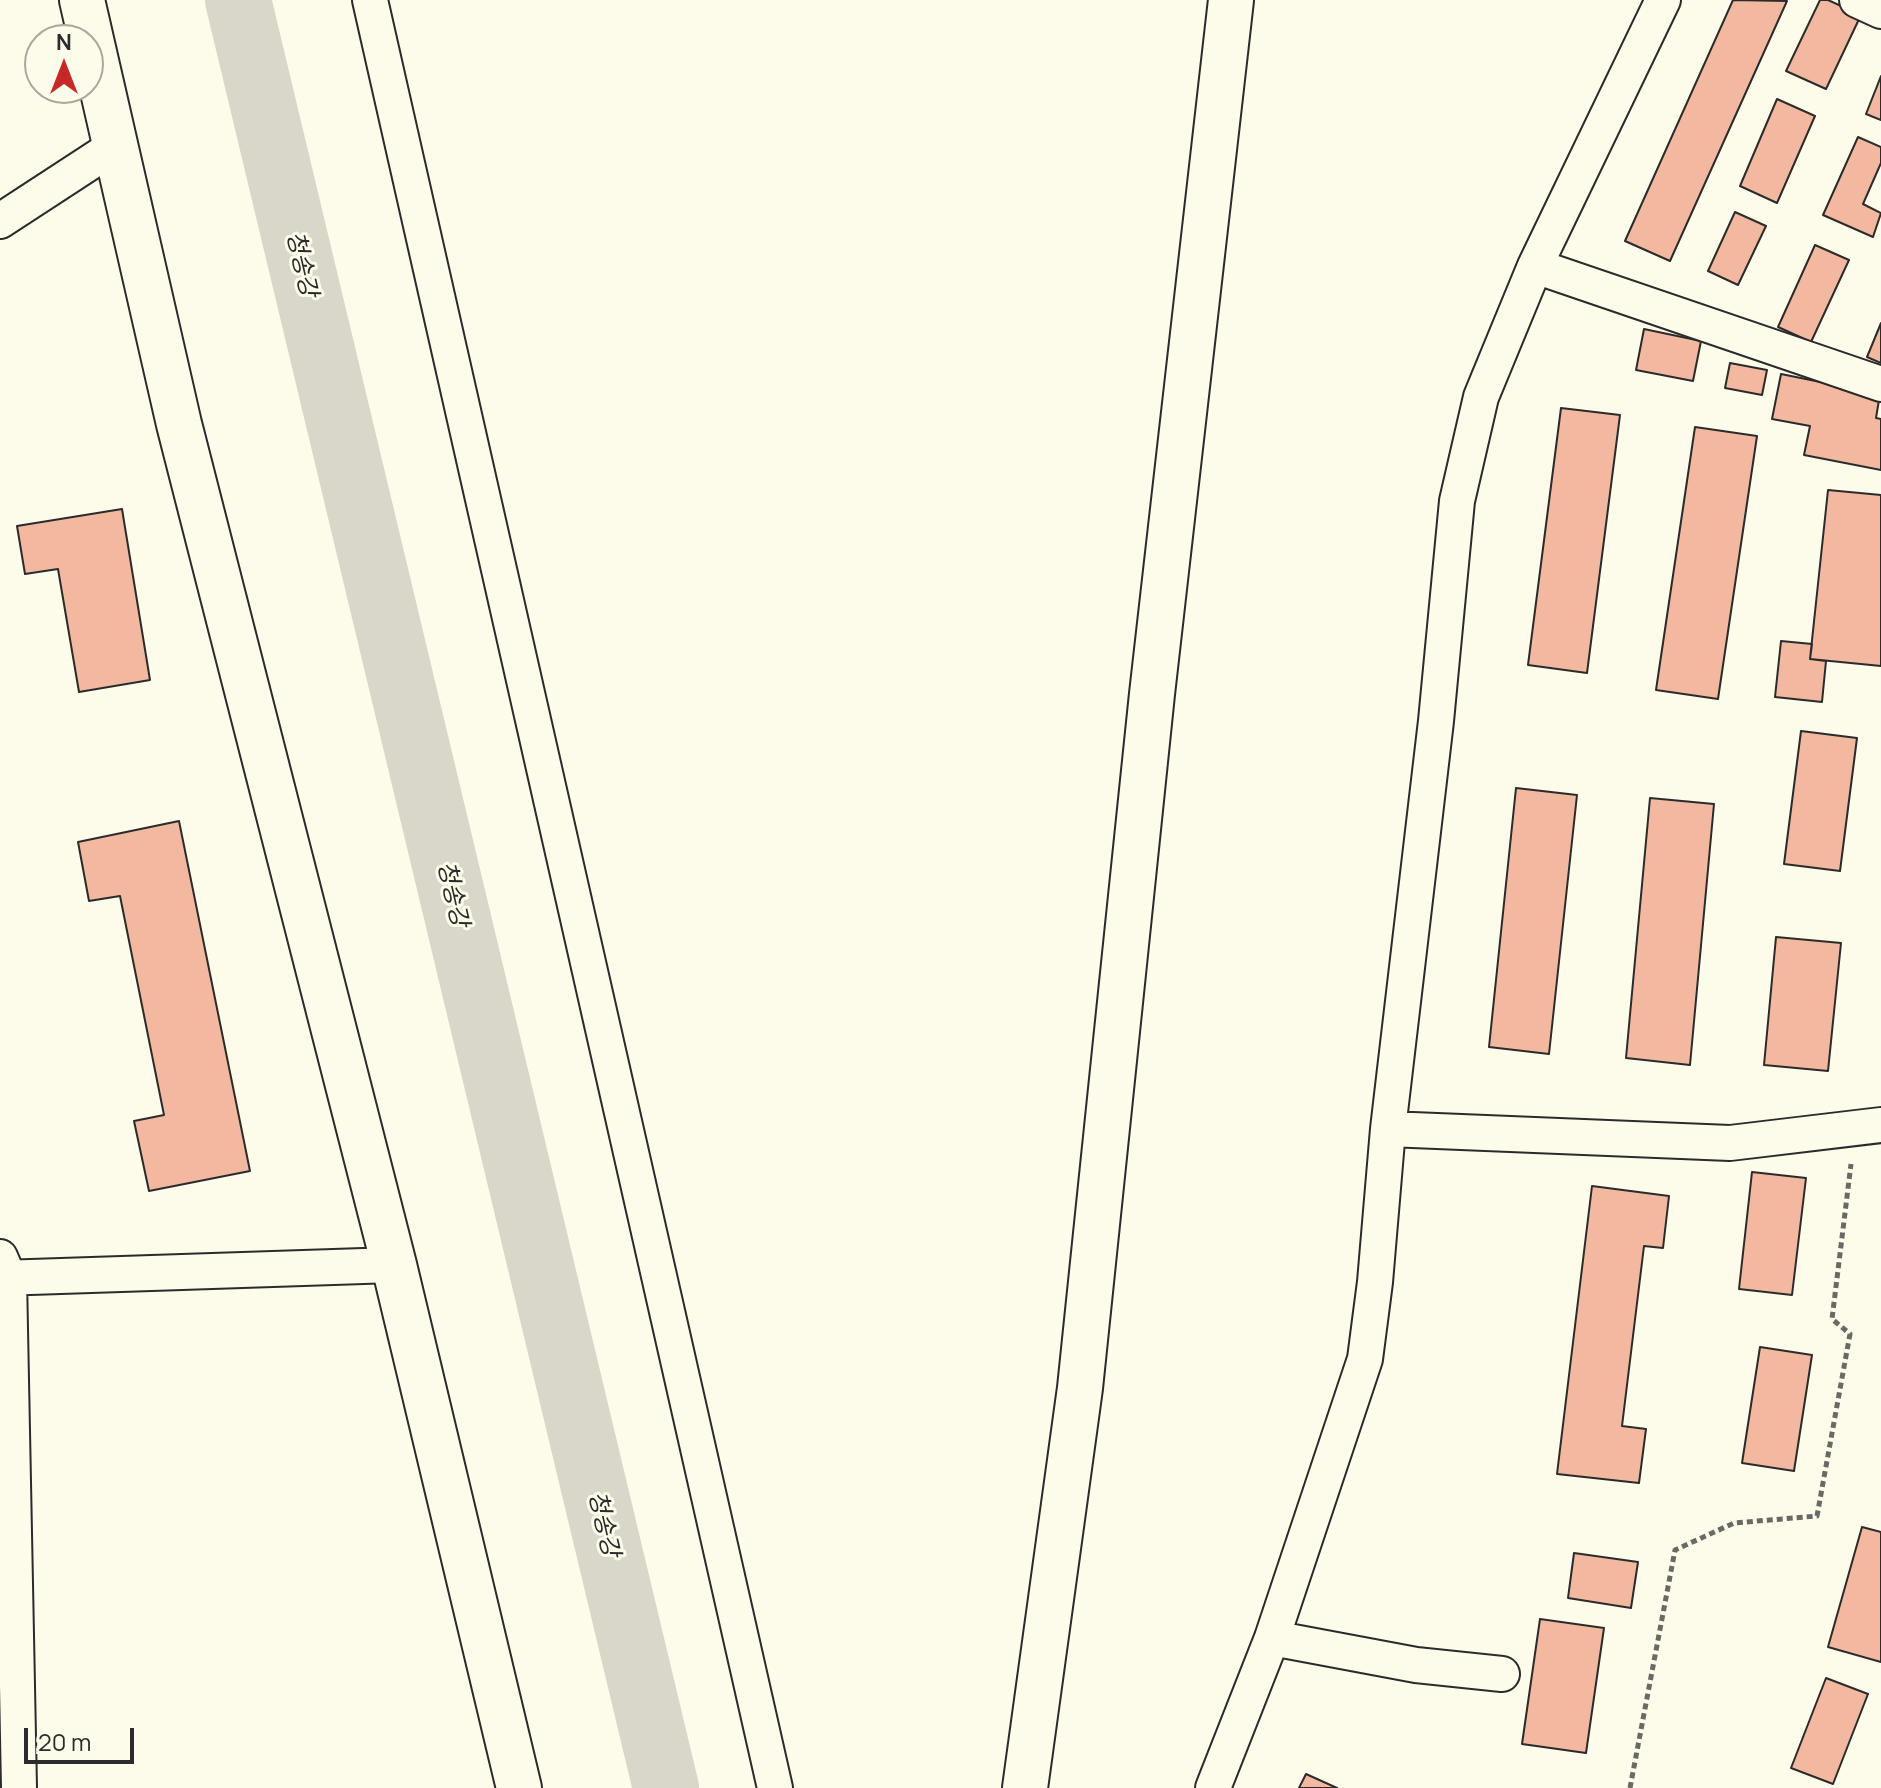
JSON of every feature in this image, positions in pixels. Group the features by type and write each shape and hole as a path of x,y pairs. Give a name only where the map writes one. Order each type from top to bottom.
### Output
{"street":[{"path":"82,0 183,439 394,1265 519,1788"},
{"path":"370,0 775,1788"},
{"path":"1025,1788 1080,1388 1152,694 1231,0"},
{"path":"1213,1788 1272,1638 1365,1359 1388,1129 1436,721 1457,501 1481,397 1535,266 1663,0"},
{"path":"1857,0 1881,11"},
{"path":"0,221 115,146"},
{"path":"1535,266 1881,384"},
{"path":"1388,1129 1730,1143 1868,1126"},
{"path":"19,1788 9,1731 3,1271 394,1265"},
{"path":"1272,1638 1416,1665 1502,1674"}],"path":[{"path":"1630,1788 1675,1550 1734,1523 1817,1516 1850,1334 1832,1319 1868,1126"}],"building":[{"path":"1733,0 1787,1 1670,261 1625,241"},
{"path":"1820,0 1828,0 1861,15 1826,89 1786,71"},
{"path":"1881,76 1881,120 1866,114"},
{"path":"1777,99 1815,116 1777,203 1740,186"},
{"path":"1858,137 1881,147 1881,163 1863,204 1881,213 1873,237 1823,215"},
{"path":"1735,212 1766,226 1738,285 1708,271"},
{"path":"1815,245 1849,260 1811,342 1778,327"},
{"path":"1881,323 1881,363 1867,357"},
{"path":"1644,329 1701,341 1693,381 1636,370"},
{"path":"1730,363 1767,370 1762,395 1725,388"},
{"path":"1781,374 1880,394 1876,418 1881,419 1881,470 1804,455 1810,426 1772,419"},
{"path":"1561,408 1620,415 1587,673 1528,665"},
{"path":"1695,427 1757,436 1718,699 1656,690"},
{"path":"1828,490 1881,495 1881,666 1810,659"},
{"path":"122,509 150,680 79,692 58,569 25,574 17,526"},
{"path":"1781,641 1812,644 1810,659 1826,661 1822,702 1775,697"},
{"path":"1801,731 1857,738 1840,871 1784,864"},
{"path":"1516,788 1577,795 1549,1054 1489,1047"},
{"path":"1650,798 1714,804 1690,1065 1626,1058"},
{"path":"179,821 250,1171 149,1191 134,1121 164,1115 120,896 89,901 78,842"},
{"path":"1776,937 1841,943 1828,1071 1764,1065"},
{"path":"1752,1172 1806,1178 1792,1295 1739,1289"},
{"path":"1592,1186 1669,1196 1663,1248 1644,1246 1622,1426 1646,1429 1639,1483 1557,1474"},
{"path":"1760,1347 1812,1355 1794,1471 1742,1463"},
{"path":"1862,1527 1881,1532 1881,1662 1828,1647"},
{"path":"1574,1553 1638,1562 1631,1608 1568,1598"},
{"path":"1540,1619 1604,1628 1586,1753 1522,1744"},
{"path":"1826,1678 1868,1694 1833,1784 1791,1768"},
{"path":"1306,1774 1337,1788 1299,1788"}],"waterway":[{"name":"청송강","path":"238,0 666,1788"}]}
